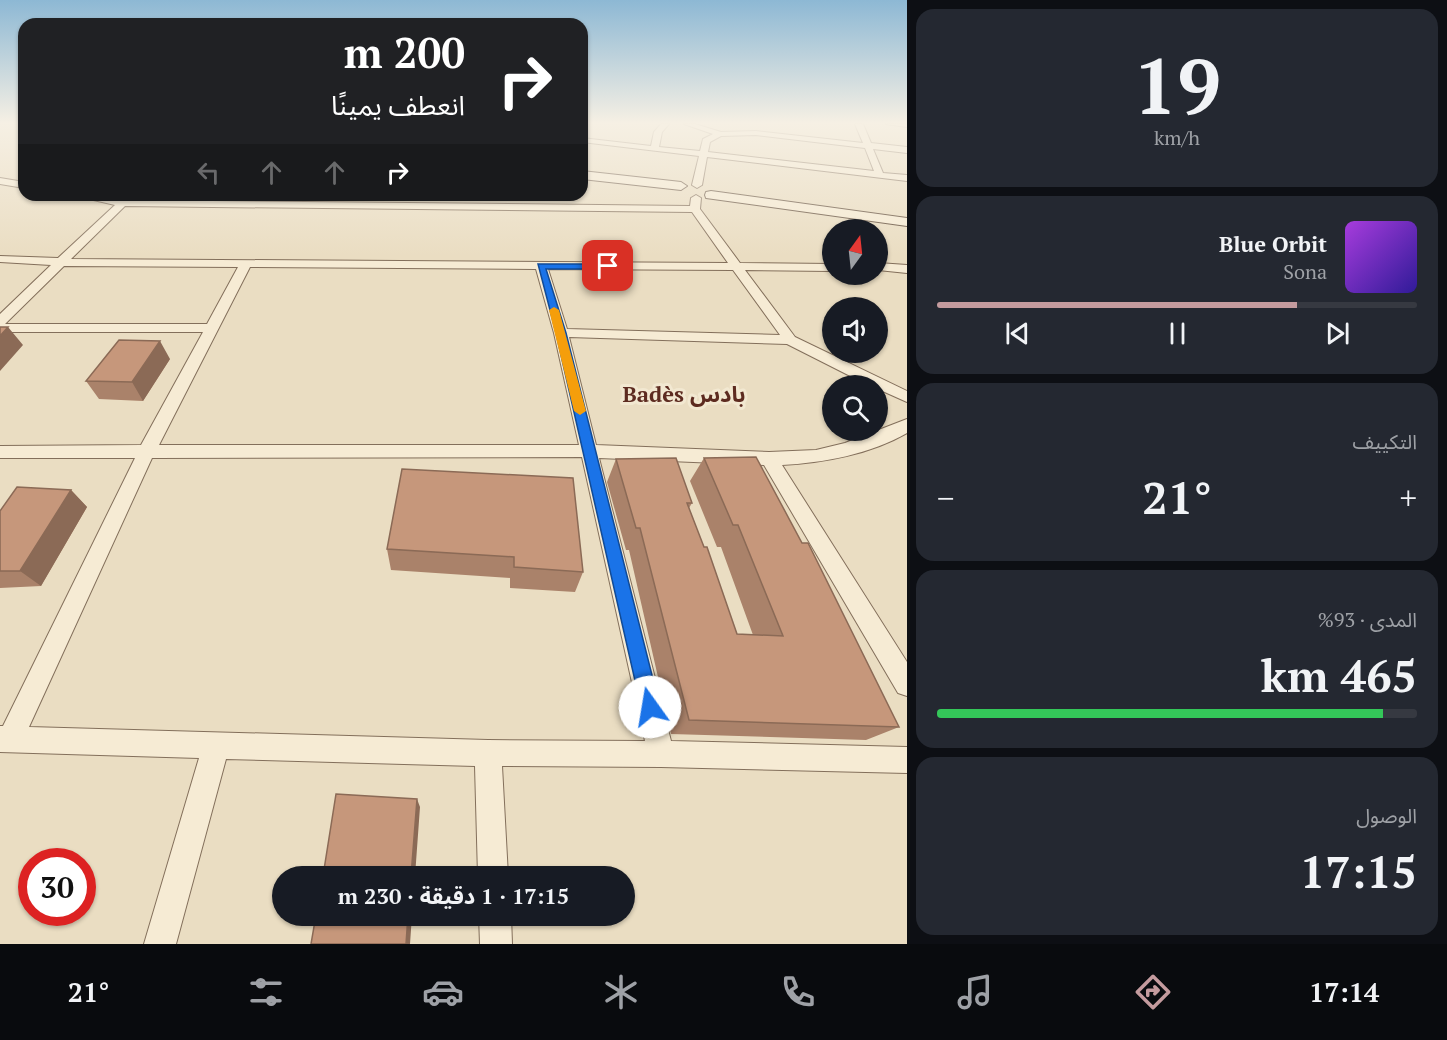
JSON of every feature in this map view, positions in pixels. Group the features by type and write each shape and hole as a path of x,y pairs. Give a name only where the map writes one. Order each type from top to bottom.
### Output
{"street":[{"path":"696,197 701,168"},
{"path":"822,168 907,178"},
{"path":"877,168 880,175"},
{"path":"588,176 680,188 696,197 739,267 790,340"},
{"path":"588,180 680,188"},
{"path":"0,181 18,184"},
{"path":"588,198 696,197 711,193 904,218"},
{"path":"111,201 122,203 313,201"},
{"path":"0,321 122,203"},
{"path":"0,259 60,262 822,267"},
{"path":"246,263 147,451 5,739 488,753 661,754 907,760"},
{"path":"541,266 561,333 661,754"},
{"path":"888,267 907,268"},
{"path":"0,328 210,328"},
{"path":"561,333 790,340 907,401"},
{"path":"0,452 589,451 769,459 816,457 848,449 895,432 907,425"},
{"path":"769,459 907,684"},
{"path":"160,944 216,746"},
{"path":"488,753 493,866"},
{"path":"495,926 496,944"}],"building":[{"path":"0,327 8,327 0,336"},
{"path":"119,340 160,341 132,382 86,381"},
{"path":"756,457 802,543 808,543 899,727 689,720 640,528 636,528 616,459 676,458 692,503 687,503 704,547 707,547 737,634 783,636 738,525 733,525 704,458"},
{"path":"402,469 573,478 583,572 514,567 514,557 387,549"},
{"path":"17,487 71,490 20,571 0,571 0,511"},
{"path":"336,794 417,799 412,866 325,866"},
{"path":"314,926 407,926 406,944 311,944"}],"slow traffic":[{"path":"554,310 580,411"}],"district":[{"name":"Badès بادس","path":"684,393"}],"route":[{"path":"608,266 541,266 561,333 650,707"}]}
